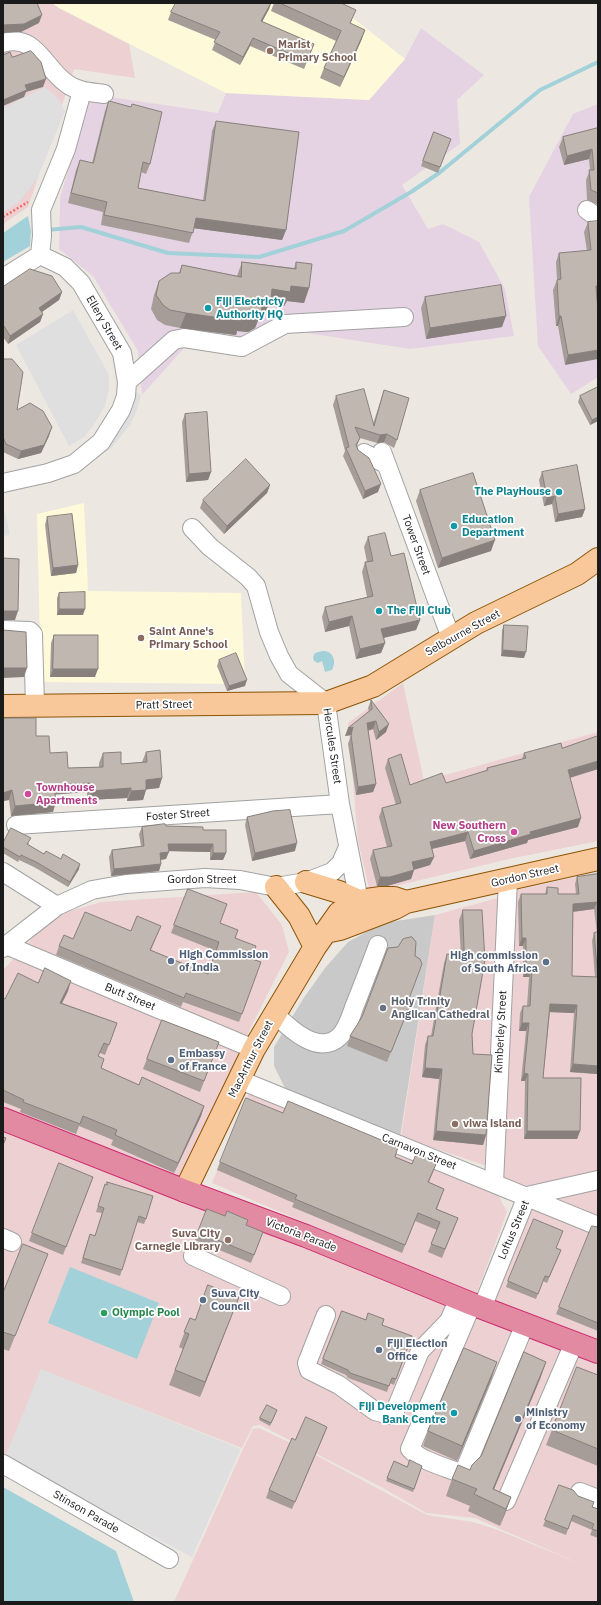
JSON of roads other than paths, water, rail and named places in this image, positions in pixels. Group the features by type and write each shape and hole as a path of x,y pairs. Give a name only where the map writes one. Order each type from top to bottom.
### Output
{"highway":[{"name":"Victoria Parade","path":"3,1119 185,1191 306,1236 471,1303 598,1352"}],"main road":[{"name":"Selbourne Street","path":"326,703 373,686 476,623 578,574 598,559"},
{"name":"Pratt Street","path":"3,706 326,703"},
{"name":"Gordon Street","path":"406,902 598,859"},
{"path":"306,882 339,892 359,901"},
{"path":"276,887 298,916 320,940 340,929 395,908 406,902"},
{"name":"MacArthur Street","path":"185,1191 254,1049 320,940 339,913 359,901 387,898 406,902"}],"street":[{"path":"3,44 12,40 26,43 36,52 57,87 104,94"},
{"path":"3,278 40,255 42,236 41,210 66,149 82,91"},
{"name":"Ellery Street","path":"3,483 48,473 74,464 101,442 112,425 126,396 127,382 122,353 81,283 65,267 40,255"},
{"path":"127,382 174,340 184,338 242,347 285,324 404,317"},
{"name":"Tower Street","path":"377,456 397,510 451,638"},
{"name":"Hercules Street","path":"192,528 210,547 248,577 256,586 269,632 278,656 289,674 326,703 340,804 348,847"},
{"path":"3,630 30,631 33,634 35,706"},
{"name":"Foster Street","path":"16,825 340,804"},
{"path":"348,847 359,901"},
{"name":"Gordon Street","path":"4,947 57,906 92,890 126,884 205,878 240,880 276,887 306,882 332,872 341,863 348,847"},
{"path":"3,872 57,906"},
{"name":"Kimberley Street","path":"494,1183 508,880"},
{"path":"275,1014 293,1032 312,1042 330,1042 340,1036 348,1023 378,945"},
{"name":"Butt Street","path":"4,947 254,1049"},
{"name":"Carnavon Street","path":"240,1080 598,1226"},
{"name":"Loftus Street","path":"471,1303 526,1196 598,1180"},
{"path":"193,1256 281,1296"},
{"path":"326,1315 307,1363 309,1370 339,1385 375,1410 389,1416 395,1411 420,1351 449,1321 471,1303"},
{"path":"471,1303 410,1449 415,1454 460,1473 465,1469 525,1324"},
{"path":"506,1501 574,1343"},
{"name":"Stinson Parade","path":"3,1464 169,1559"},
{"path":"580,1492 598,1500"}],"water":[{"path":"28,216 31,231 30,246 3,262 3,233"},
{"path":"322,651 329,652 333,657 334,663 332,670 325,672 322,661 318,663 314,661 313,657 315,653"},
{"name":"Olympic Pool","path":"70,1267 159,1303 137,1359 48,1323"},
{"path":"3,1487 116,1551 134,1602 3,1602"}],"waterway":[{"path":"47,230 81,227 168,253 259,257 344,231 411,192 439,173 540,90 598,62"}],"place":[{"name":"Marist Primary School","path":"270,51"},
{"name":"Fiji Electricty Authority HQ","path":"208,308"},
{"name":"The PlayHouse","path":"559,492"},
{"name":"Education Department","path":"454,526"},
{"name":"The Fiji Club","path":"379,611"},
{"name":"Saint Anne's Primary School","path":"141,638"},
{"name":"Townhouse Apartments","path":"28,794"},
{"name":"New Southern Cross","path":"514,832"},
{"name":"High Commission of India","path":"171,961"},
{"name":"High commission of South Africa","path":"546,962"},
{"name":"Holy Trinity Anglican Cathedral","path":"383,1008"},
{"name":"Embassy of France","path":"171,1060"},
{"name":"viwa island","path":"455,1124"},
{"name":"Suva City Carnegie Library","path":"228,1240"},
{"name":"Suva City Council","path":"203,1300"},
{"name":"Olympic Pool","path":"104,1313"},
{"name":"Fiji Election Office","path":"379,1350"},
{"name":"Fiji Development Bank Centre","path":"454,1413"},
{"name":"Ministry of Economy","path":"518,1419"}]}
